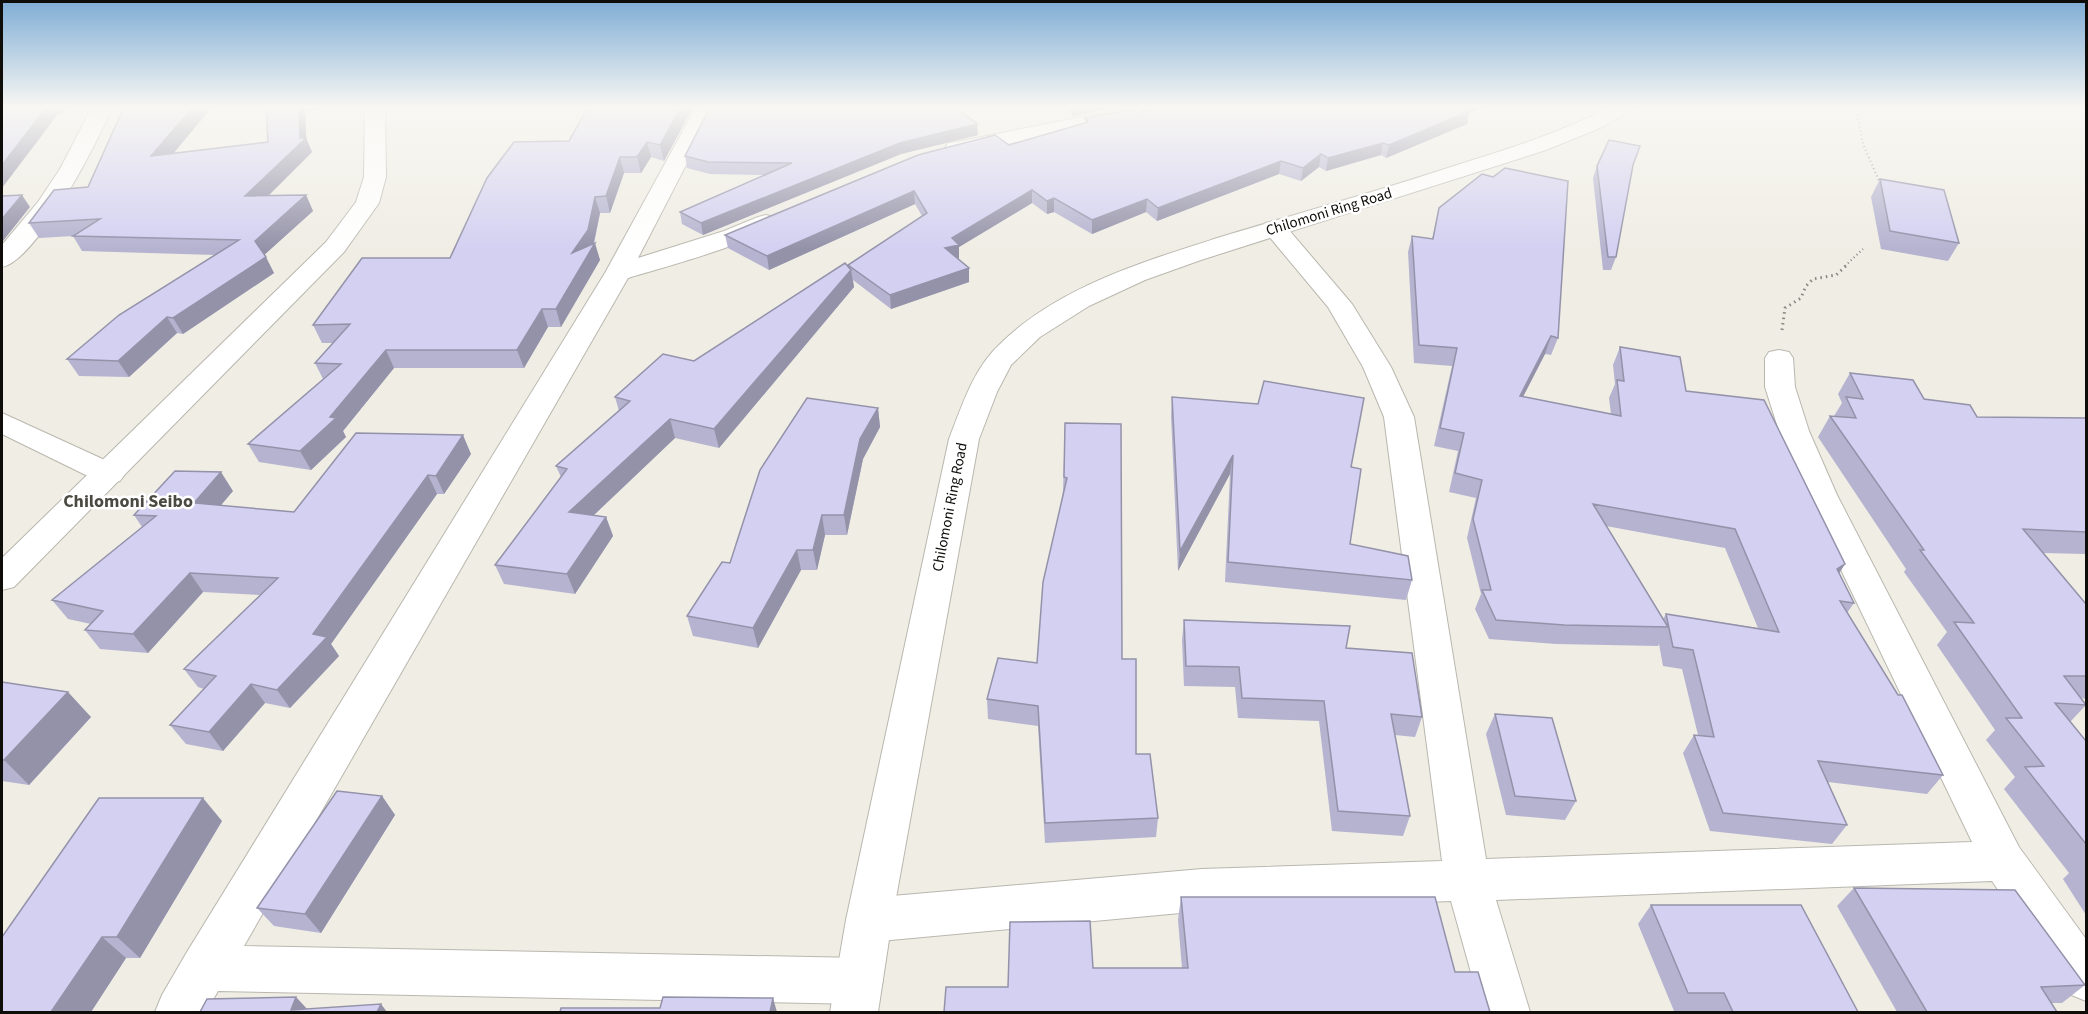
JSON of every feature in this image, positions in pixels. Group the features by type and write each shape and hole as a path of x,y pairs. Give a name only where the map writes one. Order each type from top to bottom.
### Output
{"street":[{"path":"2,260 56,194 79,154"},
{"path":"2,578 335,248 367,203 375,177 375,154"},
{"path":"179,1012 618,273 681,154"},
{"name":"Chilomoni Ring Road","path":"857,997 869,920 964,439 988,378 1010,349 1028,334 1096,292 1156,266 1510,154"},
{"path":"618,273 734,236 783,215"},
{"path":"1274,228 1339,304 1377,367 1399,417 1467,879 1506,1012"},
{"path":"1779,358 1780,387 1794,431 1821,495 2003,861 2086,978"},
{"path":"2,422 109,474"},
{"path":"869,920 1202,890 2003,861"},
{"path":"204,968 857,997"}],"path":[{"path":"1868,154 1884,192"},
{"path":"1779,358 1785,308 1801,298 1804,285 1815,276 1836,275 1863,249"}],"building":[{"path":"2,154 10,154 2,165"},
{"path":"103,154 289,154 245,196 306,195 255,241 266,257 173,318 167,317 118,361 67,359 119,315 239,240 73,236 100,219 29,223 54,190 88,187"},
{"path":"505,154 639,154 637,157 620,157 606,196 595,197 588,230 572,253 595,243 556,309 542,309 517,350 386,350 330,417 336,418 300,451 248,444 341,364 315,363 350,324 313,325 362,258 450,258 487,178"},
{"path":"872,154 701,223 680,212 792,163 708,162 685,156"},
{"path":"1321,154 1303,168 1281,161 1158,208 1147,199 1092,220 1054,198 1047,201 1032,190 952,238 959,245 945,248 969,268 890,295 848,265 927,213 914,191 767,256 725,235 918,155"},
{"path":"1322,154 1341,154 1328,158"},
{"path":"1602,154 1637,154 1616,257 1608,257 1597,166"},
{"path":"1505,168 1568,181 1558,338 1551,336 1520,396 1621,416 1617,380 1624,381 1620,347 1680,357 1686,391 1764,400 1845,564 1837,569 1854,603 1840,601 1898,695 1902,695 1943,775 1818,761 1847,825 1723,813 1694,735 1714,737 1693,650 1673,647 1666,614 1779,632 1735,529 1593,504 1668,627 1564,625 1496,620 1482,590 1491,590 1473,519 1482,480 1455,473 1464,433 1440,428 1457,348 1419,345 1412,236 1433,239 1439,208 1482,174 1493,177"},
{"path":"1880,179 1944,190 1959,243 1890,231"},
{"path":"22,195 2,219 2,196"},
{"path":"845,263 851,270 714,429 670,419 569,512 606,517 567,574 495,565 567,469 556,466 630,401 615,397 663,354 694,361"},
{"path":"1850,373 1913,380 1924,399 1970,405 1977,417 2086,418 2086,532 2023,529 2086,604 2086,676 2064,676 2086,705 2055,703 2086,741 2086,844 2025,767 2044,766 2006,718 2022,718 1954,622 1974,623 1920,550 1924,550 1830,416 1856,418 1846,397 1863,399"},
{"path":"1264,381 1364,398 1351,467 1361,469 1350,544 1408,556 1412,580 1228,562 1233,455 1180,551 1172,397 1258,404"},
{"path":"807,398 878,408 860,439 844,515 822,515 813,550 797,550 753,628 687,616 722,562 730,563 760,470"},
{"path":"1065,423 1121,424 1122,659 1136,659 1136,754 1150,754 1158,818 1045,823 1038,706 987,699 998,658 1037,663 1043,582 1067,478 1064,477"},
{"path":"356,433 463,435 436,476 428,475 313,634 327,637 277,690 251,684 209,732 170,725 216,676 184,669 278,578 190,573 133,634 85,630 103,611 52,600 156,516 134,515 175,471 221,472 194,503 294,512"},
{"path":"1184,620 1350,626 1346,648 1412,653 1422,717 1391,714 1410,816 1338,811 1324,701 1242,698 1239,667 1186,666"},
{"path":"2,682 68,692 4,760 2,760"},
{"path":"1495,714 1552,718 1576,801 1515,796"},
{"path":"337,791 382,796 305,914 257,908"},
{"path":"99,798 203,798 117,937 102,937 51,1012 2,1012 2,937"},
{"path":"1854,888 2015,890 2085,985 2041,987 2057,1012 1927,1012"},
{"path":"1181,897 1435,897 1455,972 1478,972 1490,1012 944,1012 946,987 1008,987 1010,922 1090,921 1093,968 1188,968"},
{"path":"1651,905 1801,905 1858,1012 1733,1012 1724,993 1688,993"},
{"path":"296,997 291,1010 381,1004 377,1012 200,1012 207,999"},
{"path":"663,997 773,998 770,1012 560,1012 561,1008 660,1008"}],"district":[{"name":"Chilomoni Seibo","path":"128,501"}]}
